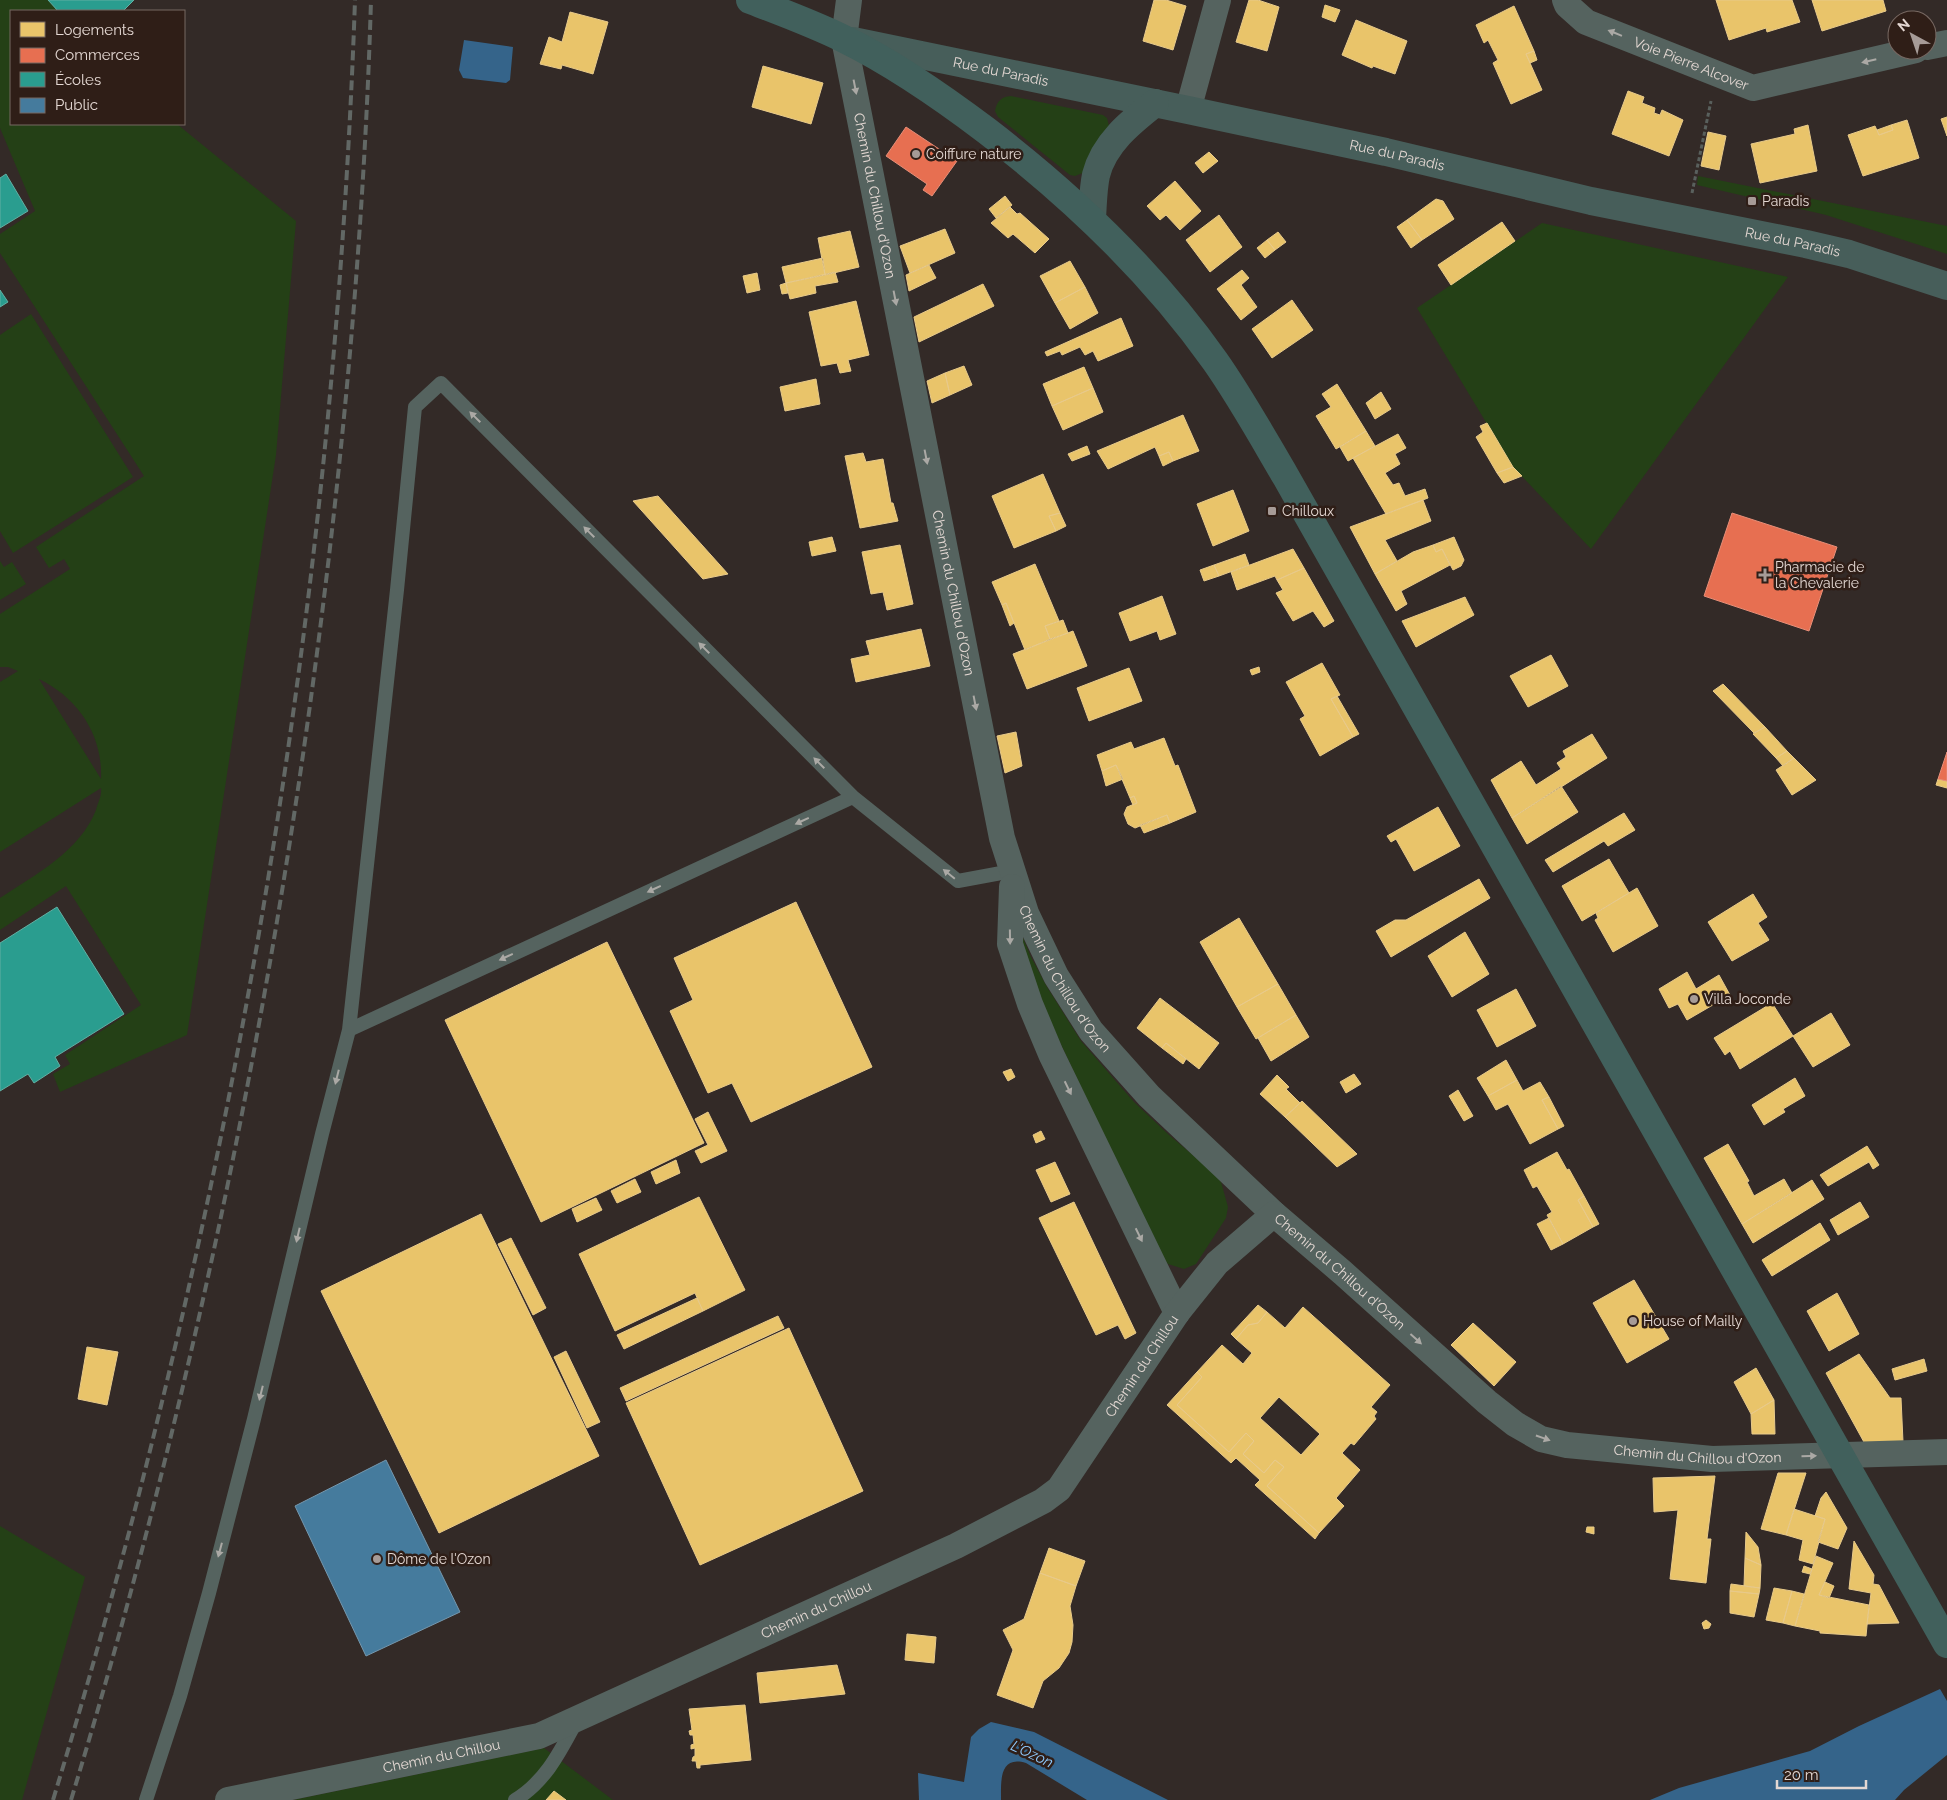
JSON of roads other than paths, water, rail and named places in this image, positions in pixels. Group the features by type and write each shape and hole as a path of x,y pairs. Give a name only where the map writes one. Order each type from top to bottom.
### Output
{"main road":[{"path":"750,0 844,39 902,72 956,107 1031,164 1092,218 1128,254 1215,360 1248,412 1945,1640"}],"street":[{"name":"Chemin du Chillou d'Ozon","path":"849,0 844,39 1002,838 1026,913 1056,976 1091,1032 1149,1096 1274,1214 1350,1279 1487,1402 1515,1424 1541,1438 1567,1445 1712,1459 1947,1452"},
{"path":"1188,110 1218,0"},
{"name":"Voie Pierre Alcover","path":"1565,0 1567,6 1586,22 1753,88 1887,57"},
{"name":"Rue du Paradis","path":"844,39 1386,152 1591,201 1849,254 1947,286"},
{"path":"1092,218 1097,173 1106,153 1118,135 1155,103"},
{"path":"1012,871 1010,944 1030,1004 1051,1054 1177,1313"},
{"name":"Chemin du Chillou","path":"228,1800 539,1736 956,1546 1043,1501 1059,1489 1177,1313 1218,1263 1274,1214"}],"lane":[{"path":"146,1800 180,1696 209,1592 254,1419 349,1030 415,407 441,383 853,797 958,881 1012,871"},
{"path":"349,1030 853,797"},
{"path":"515,1800 530,1791 557,1758 578,1719"}],"water":[{"path":"464,40 513,47 510,80 506,83 463,78 459,70"},
{"path":"1940,1689 1947,1701 1947,1755 1904,1790 1895,1800 1650,1800 1679,1788 1810,1751"},
{"name":"L'Ozon","path":"991,1722 1034,1732 1168,1800 1087,1800 1026,1763 1017,1762 1006,1766 1003,1771 1001,1800 919,1800 918,1773 964,1782 971,1737 979,1729"}],"railway":[{"path":"53,1800 116,1580 172,1359 221,1135 263,910 297,684 324,457 343,229 355,0"},
{"path":"71,1800 147,1530 181,1394 241,1120 290,844 322,617 342,442 363,177 371,0"}],"place":[{"name":"Coiffure nature","path":"916,154"},
{"name":"Paradis","path":"1752,201"},
{"name":"Chilloux","path":"1272,511"},
{"name":"Pharmacie de la Chevalerie","path":"1765,575"},
{"name":"Villa Joconde","path":"1694,999"},
{"name":"House of Mailly","path":"1633,1321"},
{"name":"Dôme de l'Ozon","path":"377,1559"}]}
